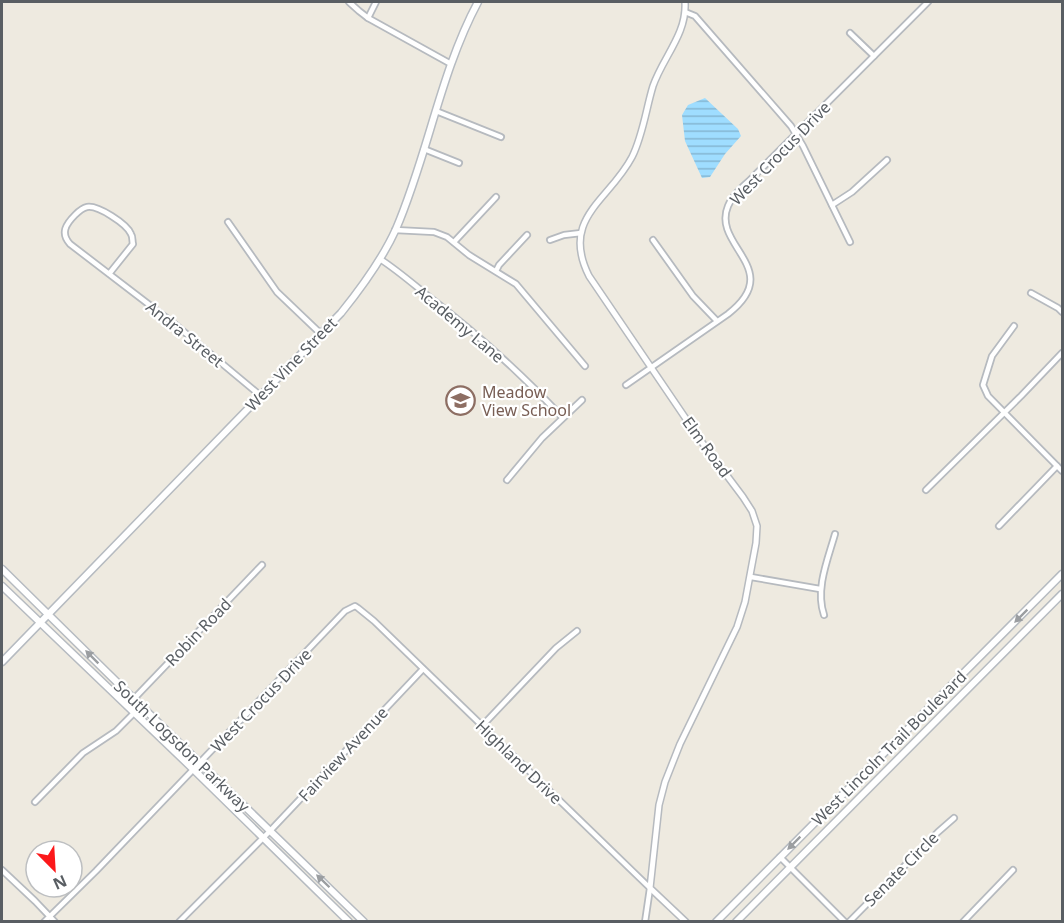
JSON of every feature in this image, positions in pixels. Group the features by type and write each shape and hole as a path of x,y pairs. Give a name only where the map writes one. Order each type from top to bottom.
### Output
{"main road":[{"name":"West Vine Street","path":"2,662 321,334 357,293 380,259 395,230 411,189 451,64 478,2"},
{"name":"South Logsdon Parkway","path":"2,569 364,921"},
{"name":"West Lincoln Trail Boulevard","path":"716,921 1062,574"},
{"name":"South Logsdon Parkway","path":"2,586 349,921"},
{"name":"West Lincoln Trail Boulevard","path":"736,921 1062,594"}],"street":[{"path":"349,2 369,18 451,64"},
{"path":"369,18 376,2"},
{"path":"550,240 581,233 589,213 620,177 633,156 654,85 682,27 685,2"},
{"name":"West Crocus Drive","path":"626,385 717,321 742,300 749,284 748,266 727,230 725,218 734,195 928,2"},
{"path":"685,12 694,16 796,134 850,242"},
{"path":"850,33 873,56"},
{"path":"436,111 501,137"},
{"path":"424,149 459,163"},
{"path":"832,205 852,192 887,160"},
{"path":"454,242 496,197"},
{"name":"Andra Street","path":"109,274 133,244 131,234 111,216 94,207 82,209 65,229 66,239 70,244 109,274 177,326 261,396"},
{"path":"228,222 277,292 321,334"},
{"path":"395,230 434,232 447,237 469,255 516,284 585,366"},
{"name":"Elm Road","path":"581,233 582,255 589,276 701,441 743,497 752,511 757,526 751,576 743,611 680,744 665,782 659,805 645,921"},
{"path":"496,271 527,235"},
{"path":"654,240 693,296 717,321"},
{"name":"Academy Lane","path":"380,259 477,336 562,417"},
{"path":"1031,293 1062,312"},
{"path":"1014,326 992,356 983,386 988,396 1062,471"},
{"path":"926,490 1062,353"},
{"path":"507,480 542,438 582,400"},
{"path":"999,526 1057,466"},
{"path":"824,615 821,608 820,589 835,534"},
{"name":"Robin Road","path":"127,705 262,565"},
{"path":"751,576 820,589"},
{"name":"West Crocus Drive","path":"44,921 96,871 345,611 352,607"},
{"name":"Highland Drive","path":"352,607 358,608 423,669 686,921"},
{"path":"482,726 556,648 577,630"},
{"name":"Fairview Avenue","path":"179,921 270,831 423,669"},
{"path":"35,802 83,753 116,731 134,713"},
{"name":"Senate Circle","path":"847,921 954,818"},
{"path":"780,857 847,921"},
{"path":"2,870 55,921"},
{"path":"963,921 1013,870"},
{"path":"336,909 344,901"}],"water":[{"path":"705,98 738,129 741,136 725,154 710,177 702,178 685,141 682,115 688,105"}],"place":[{"name":"Meadow View School","path":"461,401"}]}
